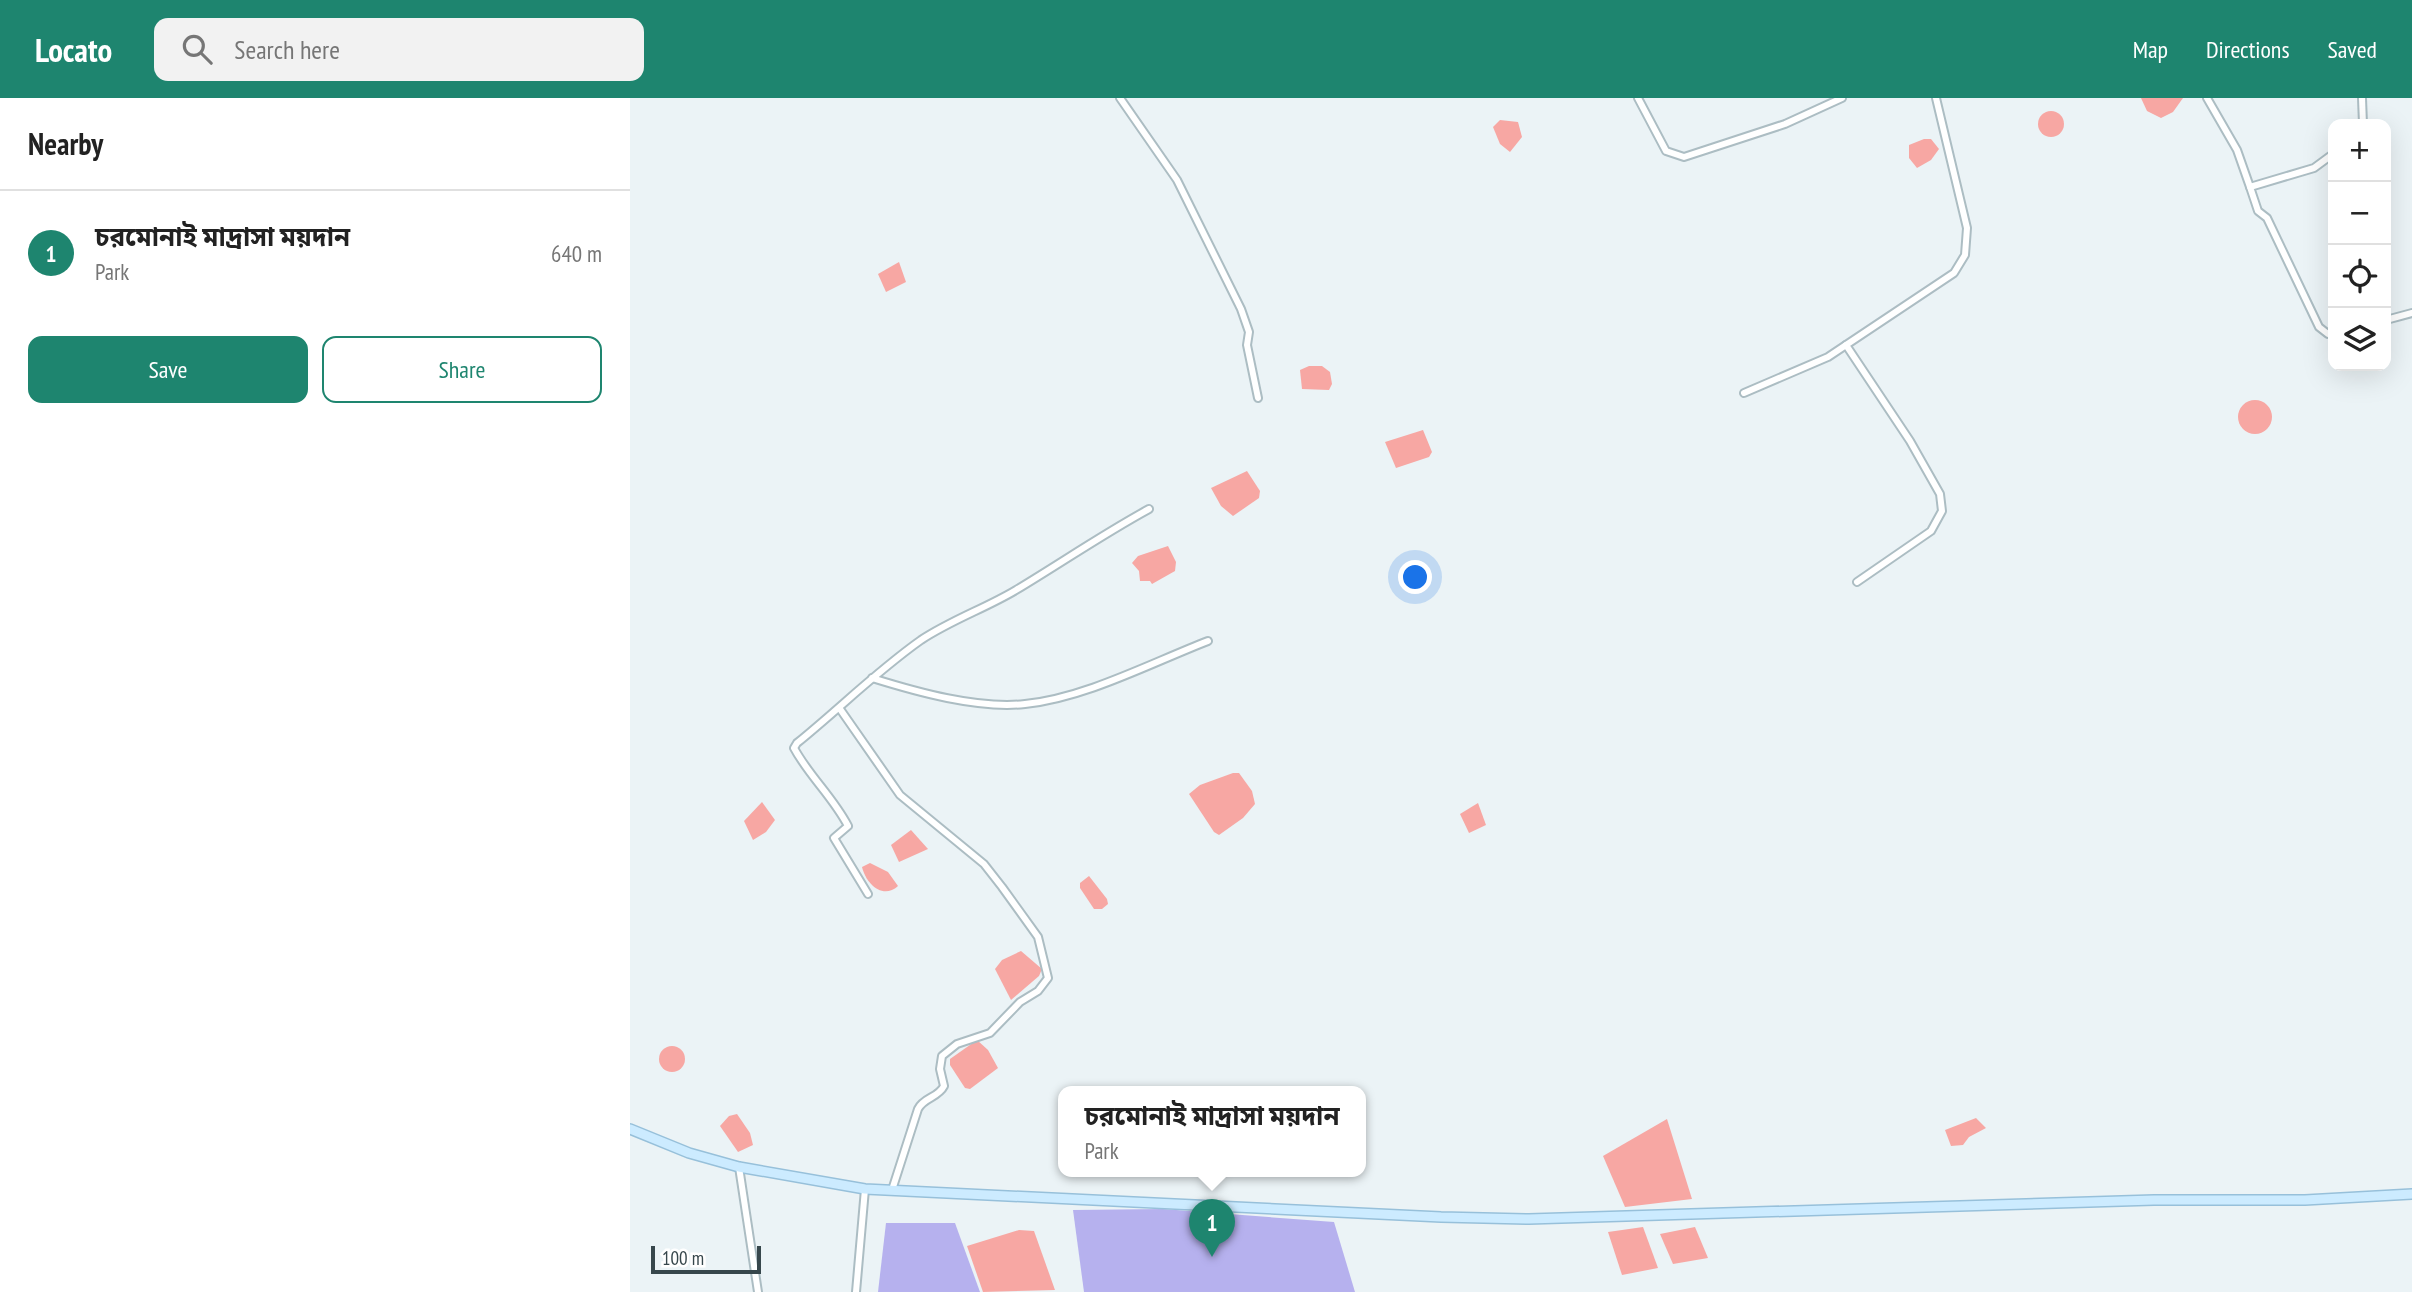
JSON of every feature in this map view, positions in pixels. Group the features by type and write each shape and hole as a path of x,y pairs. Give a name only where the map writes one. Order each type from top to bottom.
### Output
{"main road":[{"path":"630,1129 689,1153 739,1167 865,1189 1529,1219 2154,1200 2305,1200 2412,1194"}],"street":[{"path":"1120,98 1177,180 1241,309 1249,331 1247,345 1258,398"},
{"path":"1638,98 1666,151 1684,157 1785,124 1842,98"},
{"path":"1744,394 1828,357 1954,273 1965,255 1967,228 1936,98"},
{"path":"2207,98 2237,150 2258,211 2267,218 2319,327 2328,334"},
{"path":"2361,98 2363,119"},
{"path":"2250,187 2315,168 2328,158"},
{"path":"2391,319 2412,313"},
{"path":"1846,345 1910,441 1940,494 1942,510 1931,531 1857,582"},
{"path":"869,894 834,838 848,826 823,788 806,771 794,748 872,678 936,631 1016,590 1096,538 1149,509"},
{"path":"872,678 935,697 1024,704 1073,694 1208,641"},
{"path":"840,709 900,795 984,864 1002,887 1038,937 1048,978 1038,991 1020,1002 990,1032 957,1044 942,1056 940,1069 944,1086 940,1094 921,1103 892,1191"},
{"path":"739,1167 758,1292"},
{"path":"856,1292 865,1189"}],"shaded area":[{"path":"2141,98 2183,98 2173,112 2161,118 2147,111"},
{"path":"2051,111 2060,115 2064,124 2060,133 2051,137 2042,133 2038,124 2042,115"},
{"path":"1500,120 1518,122 1522,137 1510,152 1500,144 1493,127"},
{"path":"1931,139 1939,149 1931,160 1917,168 1909,158 1909,145"},
{"path":"899,262 906,282 886,292 878,274"},
{"path":"1309,366 1322,366 1330,372 1332,384 1329,390 1302,389 1300,370"},
{"path":"2255,400 2267,405 2272,417 2267,429 2255,434 2243,429 2238,417 2243,405"},
{"path":"1423,430 1432,452 1429,457 1396,468 1385,442"},
{"path":"1247,471 1260,491 1259,498 1233,516 1221,506 1211,488"},
{"path":"1168,546 1176,562 1175,571 1152,584 1150,581 1140,581 1139,571 1132,563 1138,556"},
{"path":"1239,773 1252,791 1255,804 1243,818 1219,835 1214,832 1189,794 1200,785"},
{"path":"762,802 775,820 766,832 753,840 744,821"},
{"path":"1478,803 1486,825 1469,833 1460,814"},
{"path":"911,830 928,849 899,862 891,845"},
{"path":"870,863 888,872 898,886 892,890 881,891 871,884 862,867"},
{"path":"1089,876 1107,899 1108,904 1102,909 1094,909 1080,888 1080,883"},
{"path":"1021,951 1042,969 1039,976 1011,1000 995,969 1002,960"},
{"path":"977,1040 988,1050 998,1068 970,1089 965,1088 950,1065 950,1059"},
{"path":"672,1046 681,1050 685,1059 681,1068 672,1072 663,1068 659,1059 663,1050"},
{"path":"737,1114 750,1133 753,1145 738,1152 720,1126 729,1116"},
{"path":"1976,1118 1986,1128 1969,1137 1963,1145 1951,1146 1945,1130"},
{"path":"1667,1119 1692,1199 1625,1207 1603,1156"},
{"path":"1163,1209 1334,1222 1355,1292 1084,1292 1073,1210"},
{"path":"886,1223 955,1223 980,1292 878,1292"},
{"path":"1643,1227 1658,1268 1622,1275 1608,1232"},
{"path":"1695,1227 1708,1258 1673,1264 1660,1234"},
{"path":"1019,1230 1034,1231 1055,1290 983,1292 967,1246"}],"place":[{"name":"চরমোনাই মাদ্রাসা ময়দান","path":"1212,1257"}]}
